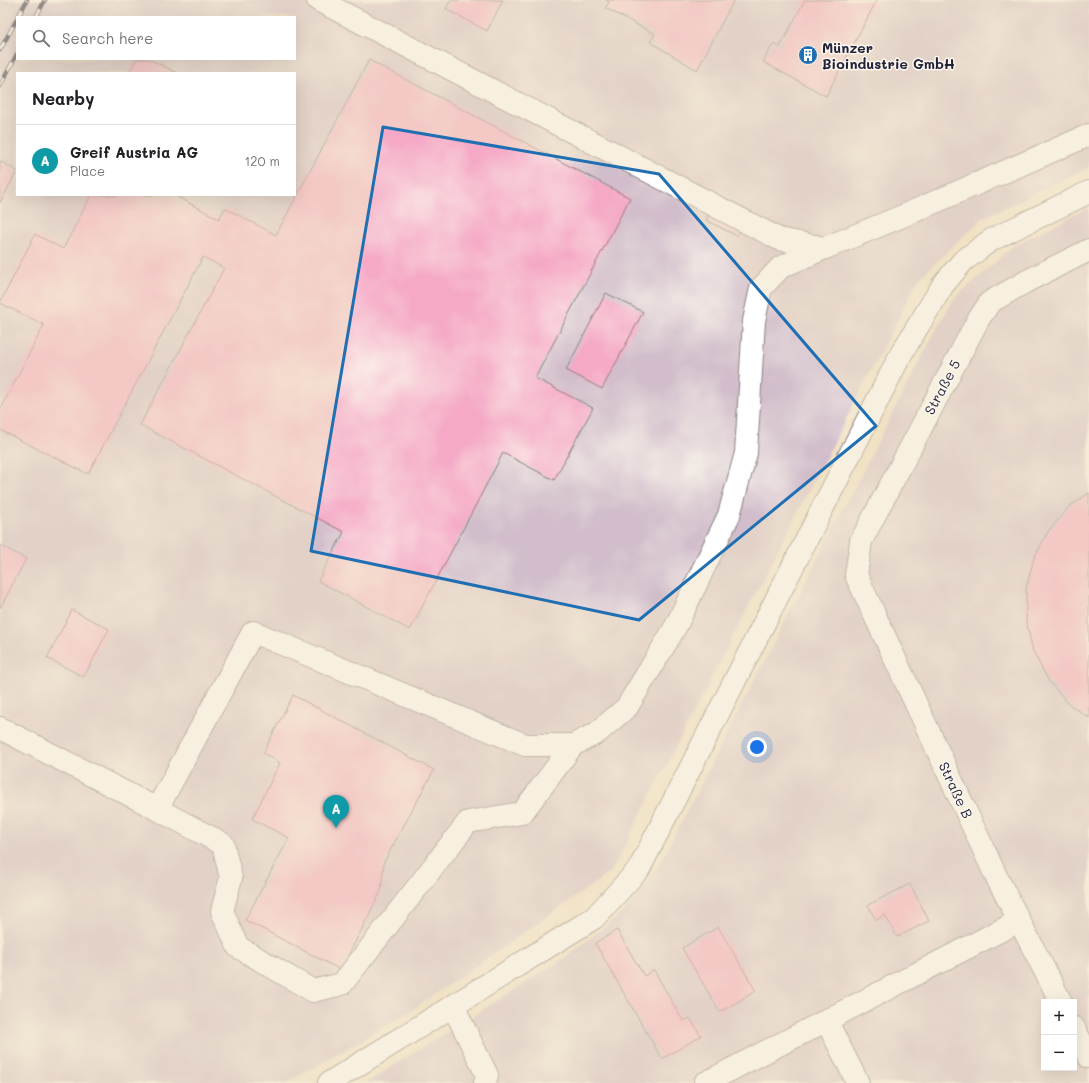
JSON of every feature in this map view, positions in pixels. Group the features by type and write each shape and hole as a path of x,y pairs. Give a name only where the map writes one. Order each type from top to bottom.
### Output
{"lane":[{"path":"318,0 779,239 825,248"},
{"path":"0,728 222,844 231,878 222,911 238,947 313,991 342,984 468,822 522,813 573,746 597,733 626,707 676,626 729,515 746,453 754,321 761,288 780,267 905,215 1089,135"},
{"path":"329,1083 594,918 639,868 901,354 943,285 963,261 991,240 1089,192"},
{"name":"Straße 5","path":"856,575 861,541 978,320 990,302 1027,281 1089,250"},
{"name":"Straße B","path":"856,575 996,876 1059,999"},
{"path":"157,809 253,632 525,745 573,746"},
{"path":"705,1083 1019,921"},
{"path":"453,1006 487,1075 485,1083"},
{"path":"826,1020 858,1083"},
{"path":"1077,1034 1089,1057"}],"highlighted area":[{"path":"383,127 659,174 876,426 639,620 311,551"}],"shaded area":[{"path":"0,0 1089,0 1089,167 983,218 919,278 611,872 405,1015 286,1083 0,1083"},
{"path":"1089,207 1089,1083 366,1083 568,956 625,911 658,867 929,343 953,300 1013,246"}],"building":[{"path":"451,0 503,0 487,31 446,9"},
{"path":"606,0 734,0 697,70 650,42 655,34 605,8 609,2"},
{"name":"Münzer Bioindustrie GmbH","path":"805,0 877,0 826,96 763,62 773,44 780,47"},
{"path":"136,60 151,60 175,72 130,72"},
{"path":"369,60 630,198 535,378 593,408 554,480 503,453 410,630 318,581 344,532 140,425 224,268 203,257 88,474 0,430 0,410 44,325 0,303 35,234 63,249 90,196 176,196 219,219 225,208 276,235"},
{"path":"0,161 16,170 16,173 0,203"},
{"path":"712,208 743,224 737,236 706,220"},
{"path":"606,293 643,312 602,389 566,370"},
{"path":"1089,493 1089,718 1069,704 1048,680 1033,651 1026,621 1026,589 1034,558 1049,530 1070,506"},
{"path":"0,545 26,559 0,608"},
{"path":"72,610 109,629 84,677 47,658"},
{"path":"293,695 434,770 384,862 381,891 341,970 245,920 289,838 252,819 280,763 263,753"},
{"path":"910,884 929,921 897,937 885,915 876,920 868,905"},
{"path":"718,927 756,991 720,1012 682,948"},
{"path":"617,930 644,976 654,970 683,1021 690,1018 701,1036 662,1059 595,943"}],"railway":[{"path":"19,16 27,0"},
{"path":"37,16 45,0"},
{"path":"0,50 16,21"},
{"path":"0,86 16,56"}],"place":[{"name":"Münzer Bioindustrie GmbH","path":"808,55"},
{"name":"Greif Austria AG","path":"336,828"}]}
